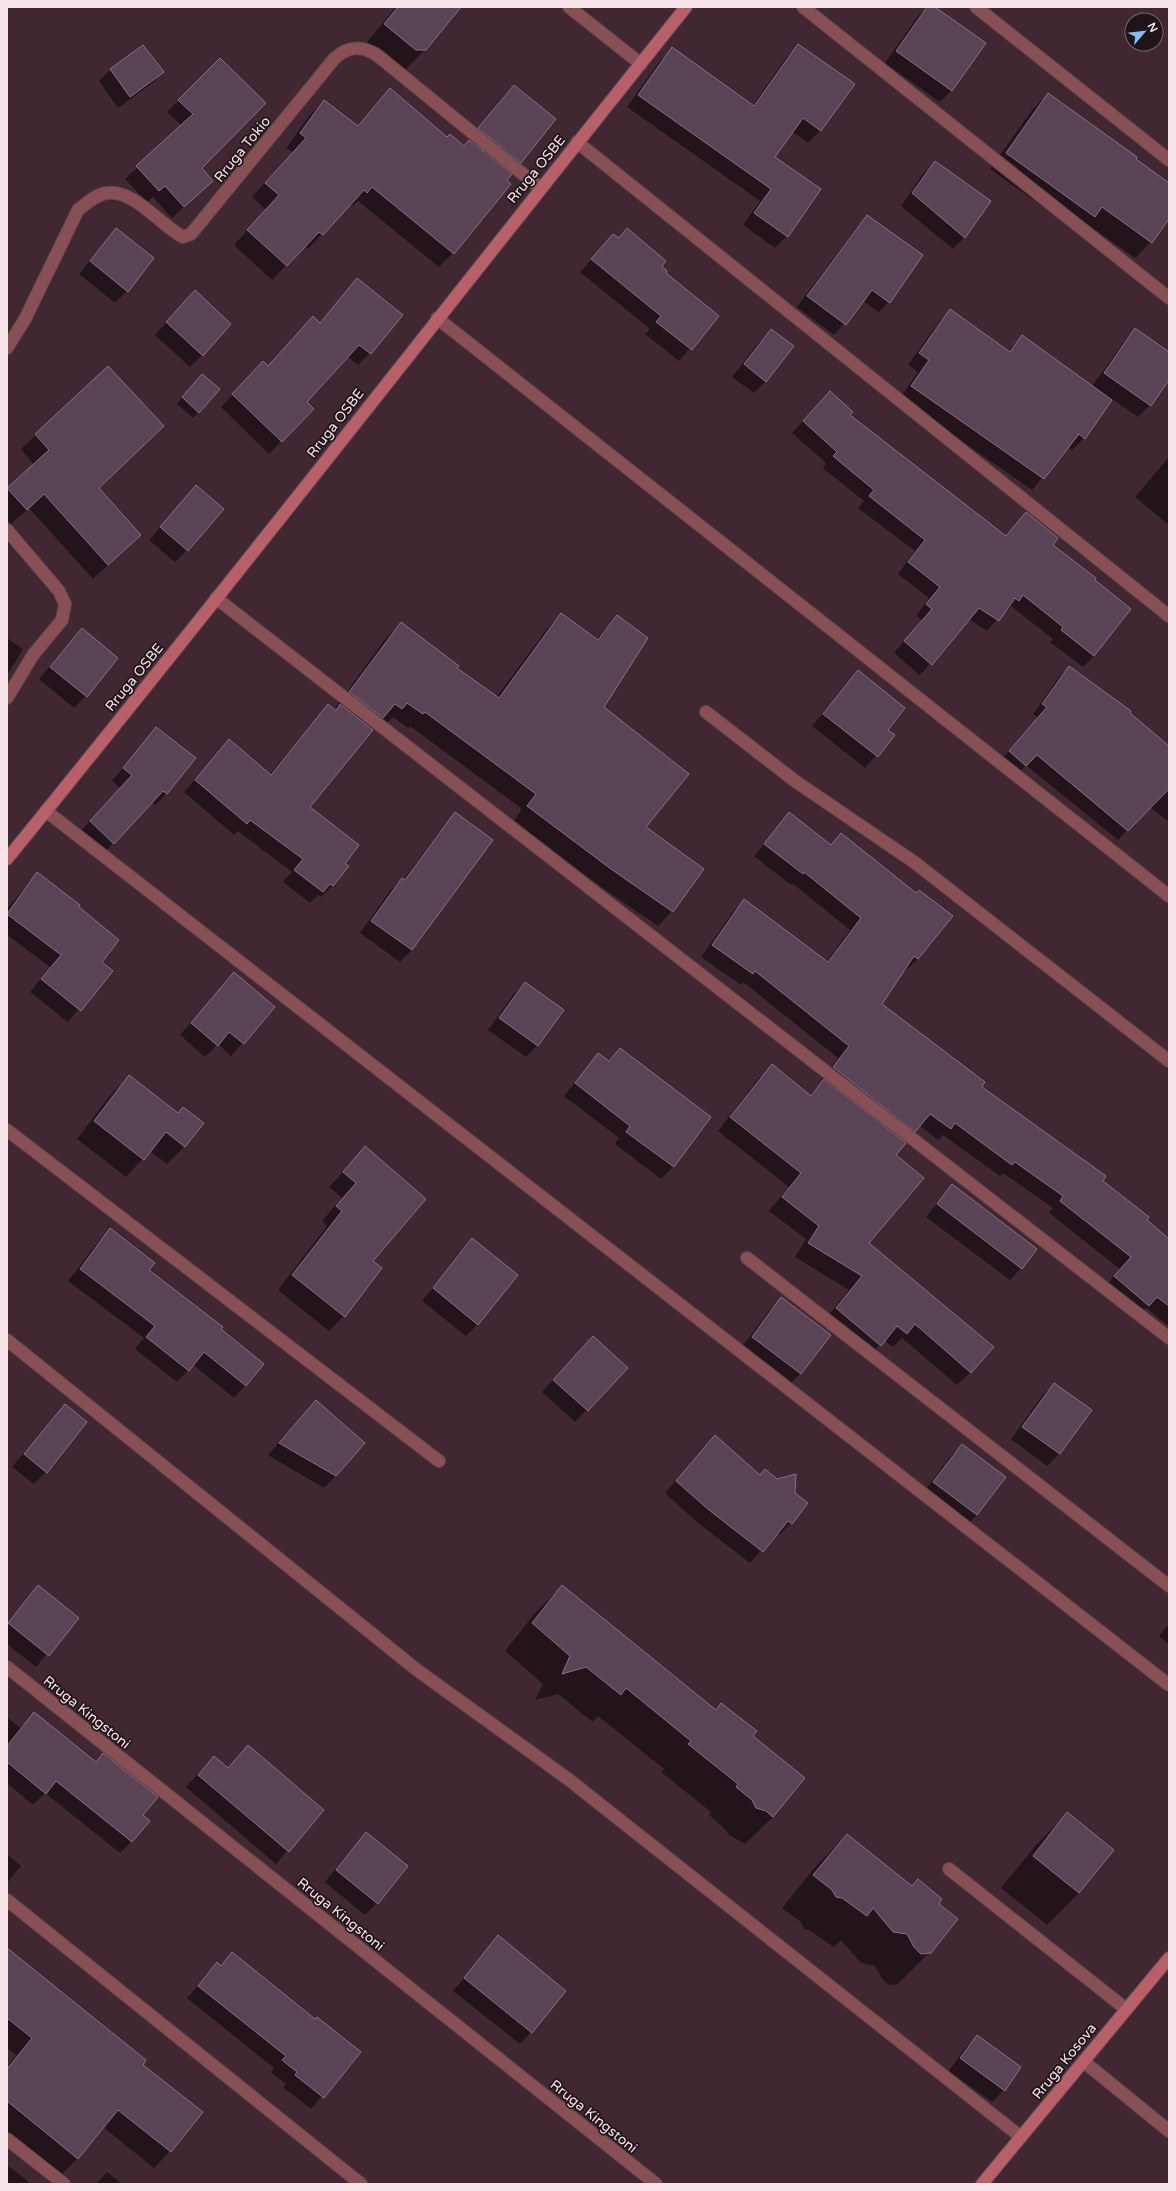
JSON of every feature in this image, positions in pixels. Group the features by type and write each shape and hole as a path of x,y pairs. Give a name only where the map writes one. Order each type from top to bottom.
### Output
{"street":[{"path":"569,7 641,64"},
{"name":"Rruga OSBE","path":"7,858 216,598 576,142 686,7"},
{"path":"803,7 1169,298"},
{"path":"976,7 1169,160"},
{"name":"Rruga Tokio","path":"7,348 24,319 78,210 106,193 120,193 135,202 174,232 183,237 191,234 334,59 350,48 360,47 377,55 540,188"},
{"path":"576,142 1169,616"},
{"path":"437,318 1169,896"},
{"path":"7,530 59,591 65,604 62,620 33,655 7,698"},
{"path":"216,598 1169,1338"},
{"path":"706,712 795,781 914,862 1169,1061"},
{"path":"46,811 1169,1685"},
{"path":"7,1130 439,1460"},
{"path":"747,1258 1169,1586"},
{"path":"7,1340 417,1670 568,1779 1021,2137"},
{"name":"Rruga Kingstoni","path":"7,1667 656,2184"},
{"path":"949,1869 1126,2009"},
{"path":"7,1900 361,2184"},
{"name":"Rruga Kosova","path":"982,2184 1083,2060 1169,1958"},
{"path":"1083,2060 1169,2131"},
{"path":"7,2139 64,2184"}],"building":[{"path":"398,7 461,7 426,50 416,50 384,24"},
{"path":"927,7 935,7 986,43 952,91 896,51"},
{"path":"798,44 855,84 821,131 803,118 775,157 821,189 788,237 754,213 771,189 638,95 672,47 754,106"},
{"path":"143,45 164,72 130,97 110,69"},
{"path":"220,58 266,103 202,168 213,181 184,207 165,186 159,191 136,166 193,114 178,100"},
{"path":"514,85 556,119 521,163 478,128"},
{"path":"390,88 447,137 450,134 464,146 469,140 512,174 507,180 511,184 454,254 372,187 367,193 364,190 323,235 319,232 287,266 247,230 279,195 265,183 306,138 300,133 324,100 358,126"},
{"path":"1048,93 1137,157 1136,159 1169,183 1169,219 1152,243 1102,207 1095,217 1006,153"},
{"path":"935,161 991,201 965,238 912,193"},
{"path":"867,215 923,255 890,303 872,290 846,325 807,296"},
{"path":"116,228 154,258 128,292 90,261"},
{"path":"627,228 666,261 662,266 667,271 666,273 719,316 692,350 656,322 661,316 591,259 613,234 619,238"},
{"path":"357,278 403,315 371,354 359,345 307,402 314,409 282,442 232,394 263,361 268,366 313,316 320,323"},
{"path":"195,290 231,324 203,356 166,322"},
{"path":"950,309 1010,352 1022,335 1112,400 1085,439 1079,434 1044,479 911,386 929,360 919,353"},
{"path":"1135,328 1169,352 1169,380 1151,406 1104,373"},
{"path":"771,329 794,346 766,382 744,364"},
{"path":"108,366 164,426 99,488 141,535 108,565 44,494 27,510 7,488 49,450 35,434"},
{"path":"202,374 220,389 199,413 182,397"},
{"path":"830,391 853,412 850,415 1006,536 1026,512 1058,538 1053,545 1096,578 1095,580 1131,609 1094,656 1061,630 1063,627 1023,595 1019,601 1015,598 999,621 979,608 932,665 904,641 932,609 926,604 940,587 908,562 925,540 869,496 874,490 833,456 837,452 803,421"},
{"path":"196,485 224,509 188,551 160,527"},
{"path":"561,613 598,640 617,615 648,638 604,707 689,774 646,827 704,869 673,912 611,869 527,806 536,794 425,712 423,714 407,703 402,709 395,704 383,718 349,692 401,622 459,666 457,668 499,698"},
{"path":"82,628 118,658 87,697 50,667"},
{"path":"1069,666 1131,711 1130,713 1169,746 1169,789 1128,831 1037,755 1026,766 1009,751 1047,707 1042,704"},
{"path":"858,670 905,708 888,730 895,735 878,757 823,714"},
{"path":"328,704 336,711 340,704 373,730 310,807 359,845 345,864 349,866 333,886 330,884 323,892 294,870 303,859 250,820 247,824 195,780 229,739 271,775"},
{"path":"156,727 196,758 167,794 163,791 114,844 90,821 132,775 123,768"},
{"path":"455,812 493,840 412,950 371,921 402,878 405,880"},
{"path":"789,812 831,845 841,833 916,893 919,890 953,916 918,959 914,956 882,1004 985,1082 982,1087 1106,1176 1103,1181 1149,1217 1147,1220 1169,1239 1169,1306 1157,1297 1149,1306 1114,1276 1131,1257 1060,1201 1063,1196 1015,1162 1012,1165 955,1123 951,1129 930,1114 915,1132 833,1067 849,1046 755,971 753,974 712,945 744,899 828,962 861,918 804,872 803,874 764,844"},
{"path":"37,872 80,905 79,907 119,940 102,962 113,971 81,1011 41,979 61,955 7,914"},
{"path":"234,972 275,1007 244,1044 229,1032 218,1046 191,1023"},
{"path":"525,982 564,1010 538,1046 499,1018"},
{"path":"620,1048 711,1117 674,1167 626,1132 630,1126 575,1083 598,1053 609,1061"},
{"path":"772,1064 811,1096 824,1079 906,1143 896,1155 924,1178 869,1243 994,1347 971,1373 915,1324 907,1334 897,1326 881,1346 836,1308 862,1276 808,1243 819,1226 782,1197 801,1173 730,1117"},
{"path":"129,1075 178,1113 183,1107 204,1123 185,1147 166,1132 144,1160 94,1121"},
{"path":"365,1146 426,1199 373,1261 382,1268 345,1317 292,1275 342,1211 336,1206 356,1183 343,1172"},
{"path":"952,1184 1037,1249 1022,1269 937,1204"},
{"path":"110,1228 155,1263 149,1270 223,1327 221,1329 264,1364 246,1386 204,1352 189,1371 146,1337 155,1326 80,1269"},
{"path":"472,1238 518,1275 478,1325 433,1288"},
{"path":"781,1297 831,1335 801,1374 752,1337"},
{"path":"593,1336 628,1368 588,1411 553,1380"},
{"path":"1054,1383 1092,1410 1060,1454 1022,1427"},
{"path":"316,1400 365,1443 336,1476 279,1443"},
{"path":"65,1404 87,1422 47,1473 24,1454"},
{"path":"715,1435 760,1475 765,1469 777,1479 796,1474 795,1493 808,1503 792,1524 788,1521 763,1552 709,1510 676,1481"},
{"path":"962,1444 1006,1477 977,1515 933,1482"},
{"path":"38,1585 79,1618 49,1656 8,1623"},
{"path":"562,1585 716,1710 721,1703 757,1731 753,1736 805,1778 773,1817 766,1811 756,1808 752,1800 736,1787 738,1784 688,1744 691,1741 626,1688 621,1695 586,1667 562,1674 570,1656 532,1623"},
{"path":"34,1712 96,1762 103,1753 158,1797 143,1815 150,1821 132,1842 56,1781 46,1794 7,1762 7,1746"},
{"path":"248,1745 324,1810 289,1852 198,1775 214,1756 228,1768"},
{"path":"1067,1812 1114,1850 1079,1893 1033,1856"},
{"path":"366,1832 408,1866 378,1904 336,1870"},
{"path":"847,1834 912,1886 918,1879 942,1899 939,1904 958,1919 931,1953 921,1954 914,1947 907,1934 893,1932 873,1908 867,1916 842,1898 836,1897 832,1890 813,1875"},
{"path":"498,1935 566,1991 532,2033 464,1978"},
{"path":"7,1948 146,2060 143,2065 203,2112 171,2152 118,2110 78,2159 7,2101 7,2069 32,2038 7,2018"},
{"path":"232,1952 315,2019 317,2017 361,2052 324,2098 295,2075 297,2072 282,2060 286,2056 198,1986 217,1962 221,1966"},
{"path":"977,2035 1021,2067 1005,2091 960,2058"}]}
